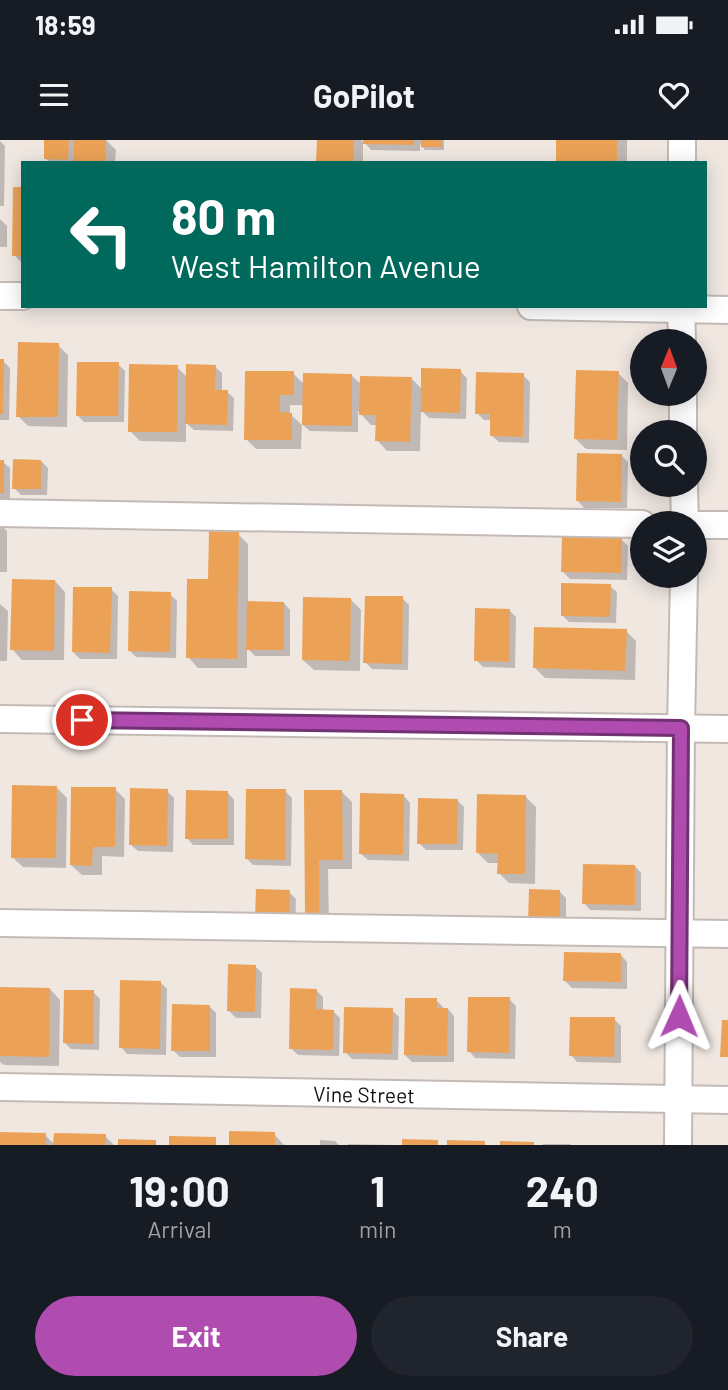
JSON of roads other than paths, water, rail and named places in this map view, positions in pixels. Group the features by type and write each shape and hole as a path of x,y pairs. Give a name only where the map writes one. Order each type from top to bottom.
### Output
{"street":[{"path":"682,140 682,161"},
{"path":"0,296 21,296"},
{"path":"682,329 681,308 728,310"},
{"path":"0,513 630,524"},
{"path":"707,525 728,525"},
{"path":"678,1145 684,588"},
{"path":"0,719 728,729"},
{"path":"0,923 728,934"},
{"name":"Vine Street","path":"0,1087 728,1100"}]}
